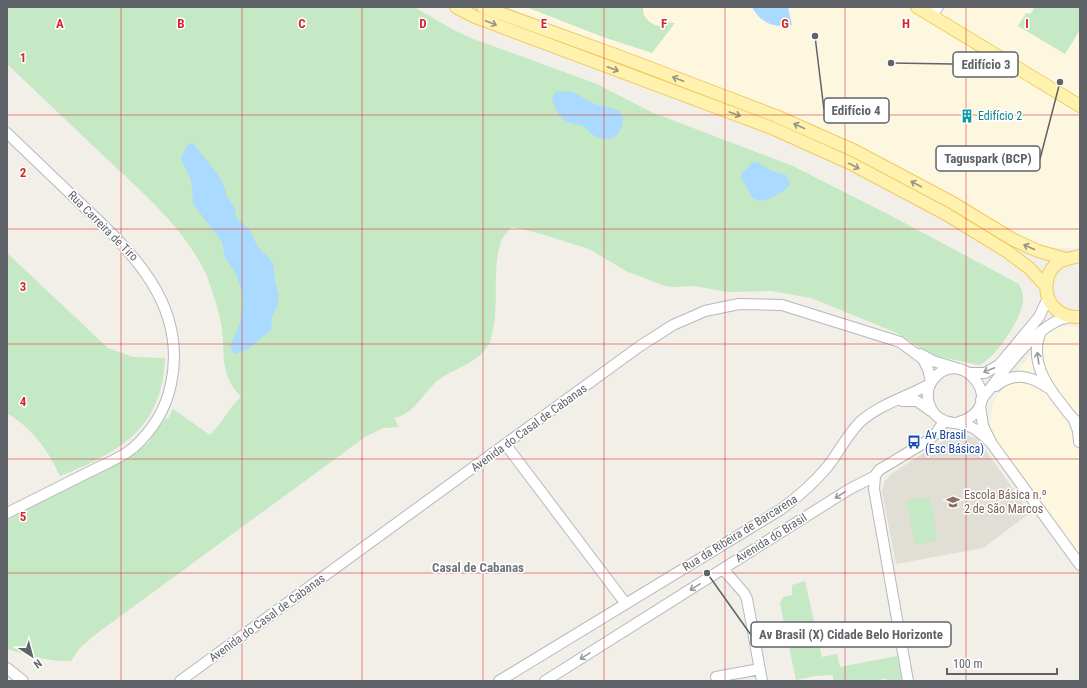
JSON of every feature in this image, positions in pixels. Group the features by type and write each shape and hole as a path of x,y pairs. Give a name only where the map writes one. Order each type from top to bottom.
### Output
{"main road":[{"path":"456,7 483,20 772,128 850,163 946,214 1008,252 1029,268 1046,286"},
{"path":"483,7 621,57 776,116 862,155 953,203 1012,239 1038,251 1076,257"},
{"path":"917,7 935,12 1080,106"},
{"path":"1076,257 1052,269 1046,286 1048,298 1057,310 1077,317"}],"street":[{"name":"Rua Carreira de Tiro","path":"7,133 122,242 140,264 151,280 166,315 173,354 172,377 167,398 160,415 139,442 121,456 7,513"},
{"path":"992,444 976,429 959,422 944,421 934,413 927,396 931,383 943,371 986,372 999,365 1039,317 1048,298"},
{"name":"Avenida do Casal de Cabanas","path":"180,681 658,334 688,318 721,306 755,303 792,307 891,338 933,361 964,371"},
{"path":"959,422 972,417 982,400 1031,339 1060,318 1077,317"},
{"path":"1042,330 1037,344 1037,356 1047,387"},
{"name":"Avenida do Casal de Cabanas","path":"915,351 927,364 931,383"},
{"path":"964,371 979,384 982,400 983,426 992,444 1080,565"},
{"path":"982,400 1000,383 1016,376 1032,378 1047,387 1077,422 1080,443"},
{"name":"Rua da Ribeira de Barcarena","path":"499,681 759,524 791,502 816,480 828,466 846,438 860,422 874,411 912,394 931,383"},
{"name":"Rua da Ribeira de Barcarena","path":"894,401 917,401 934,413"},
{"name":"Avenida do Brasil","path":"545,681 848,490 875,476 879,470 933,436 944,421"},
{"path":"506,445 626,604"},
{"path":"875,476 874,489 908,681"},
{"path":"723,569 744,593 747,599 762,681"},
{"path":"7,668 23,681"},
{"path":"716,676 760,669"}],"shaded area":[{"path":"506,7 1080,7 1080,248 1053,248 1034,243 899,166 795,117"},
{"path":"1063,326 1080,327 1080,556 993,437 990,429 992,409 996,397 1048,333 1055,328"},
{"name":"Escola Básica n.º 2 de São Marcos","path":"959,434 977,438 1030,513 983,548 896,564 882,492 884,482 891,474 950,436"}],"green space":[{"path":"7,7 414,7 471,38 597,84 651,112 793,166 1019,284 1023,298 1021,309 1018,318 1006,338 992,355 979,365 932,355 897,333 811,298 771,291 728,292 694,286 665,286 626,271 589,249 538,233 512,227 506,233 501,242 498,256 496,266 495,319 488,345 476,358 437,381 413,408 401,416 394,418 399,427 383,428 365,437 92,637 79,649 71,661 31,656 7,649 7,520 130,458 148,443 166,418 168,419 173,409 210,435 241,397 234,388 226,371 221,323 218,311 206,274 197,257 162,212 7,64"},
{"path":"526,7 643,7 644,15 648,21 655,25 663,27 663,22 675,23 652,53 603,37"},
{"path":"1031,7 1080,7 1080,30 1065,54 1018,26 1026,13 1030,14 1034,9"},
{"path":"7,253 108,348 133,357 165,358 162,382 156,403 146,420 134,435 119,447 101,457 60,476 50,457 38,440 16,419 7,413"},
{"path":"930,497 938,540 915,545 906,500"},
{"path":"805,581 822,657 837,654 840,667 897,656 902,681 887,681 886,678 875,681 833,681 833,675 815,676 796,680 780,604 783,597 792,595 792,585"}],"water":[{"path":"752,7 788,7 792,25 780,26 769,24 755,13"},
{"path":"556,92 573,92 594,104 618,110 623,117 621,128 618,133 611,138 601,138 593,135 583,126 570,123 562,118 557,111 552,97"},
{"path":"193,143 221,179 226,195 235,208 236,217 251,232 257,246 270,259 274,267 275,282 279,296 277,307 272,316 271,330 247,350 235,354 230,347 240,323 243,302 242,292 236,273 225,258 222,242 193,202 191,180 181,158 187,146"},
{"path":"753,162 757,162 772,171 786,175 790,184 778,195 772,198 766,200 756,200 752,197 743,182 741,174"}],"place":[{"name":"Edifício 4","path":"815,36"},
{"name":"Edifício 3","path":"891,63"},
{"name":"Taguspark (BCP)","path":"1060,82"},
{"name":"Edifício 2","path":"967,116"},
{"name":"Av Brasil (Esc Básica)","path":"914,442"},
{"name":"Escola Básica n.º 2 de São Marcos","path":"953,502"},
{"name":"Av Brasil (X) Cidade Belo Horizonte","path":"707,573"}],"district":[{"name":"Casal de Cabanas","path":"478,567"}]}
